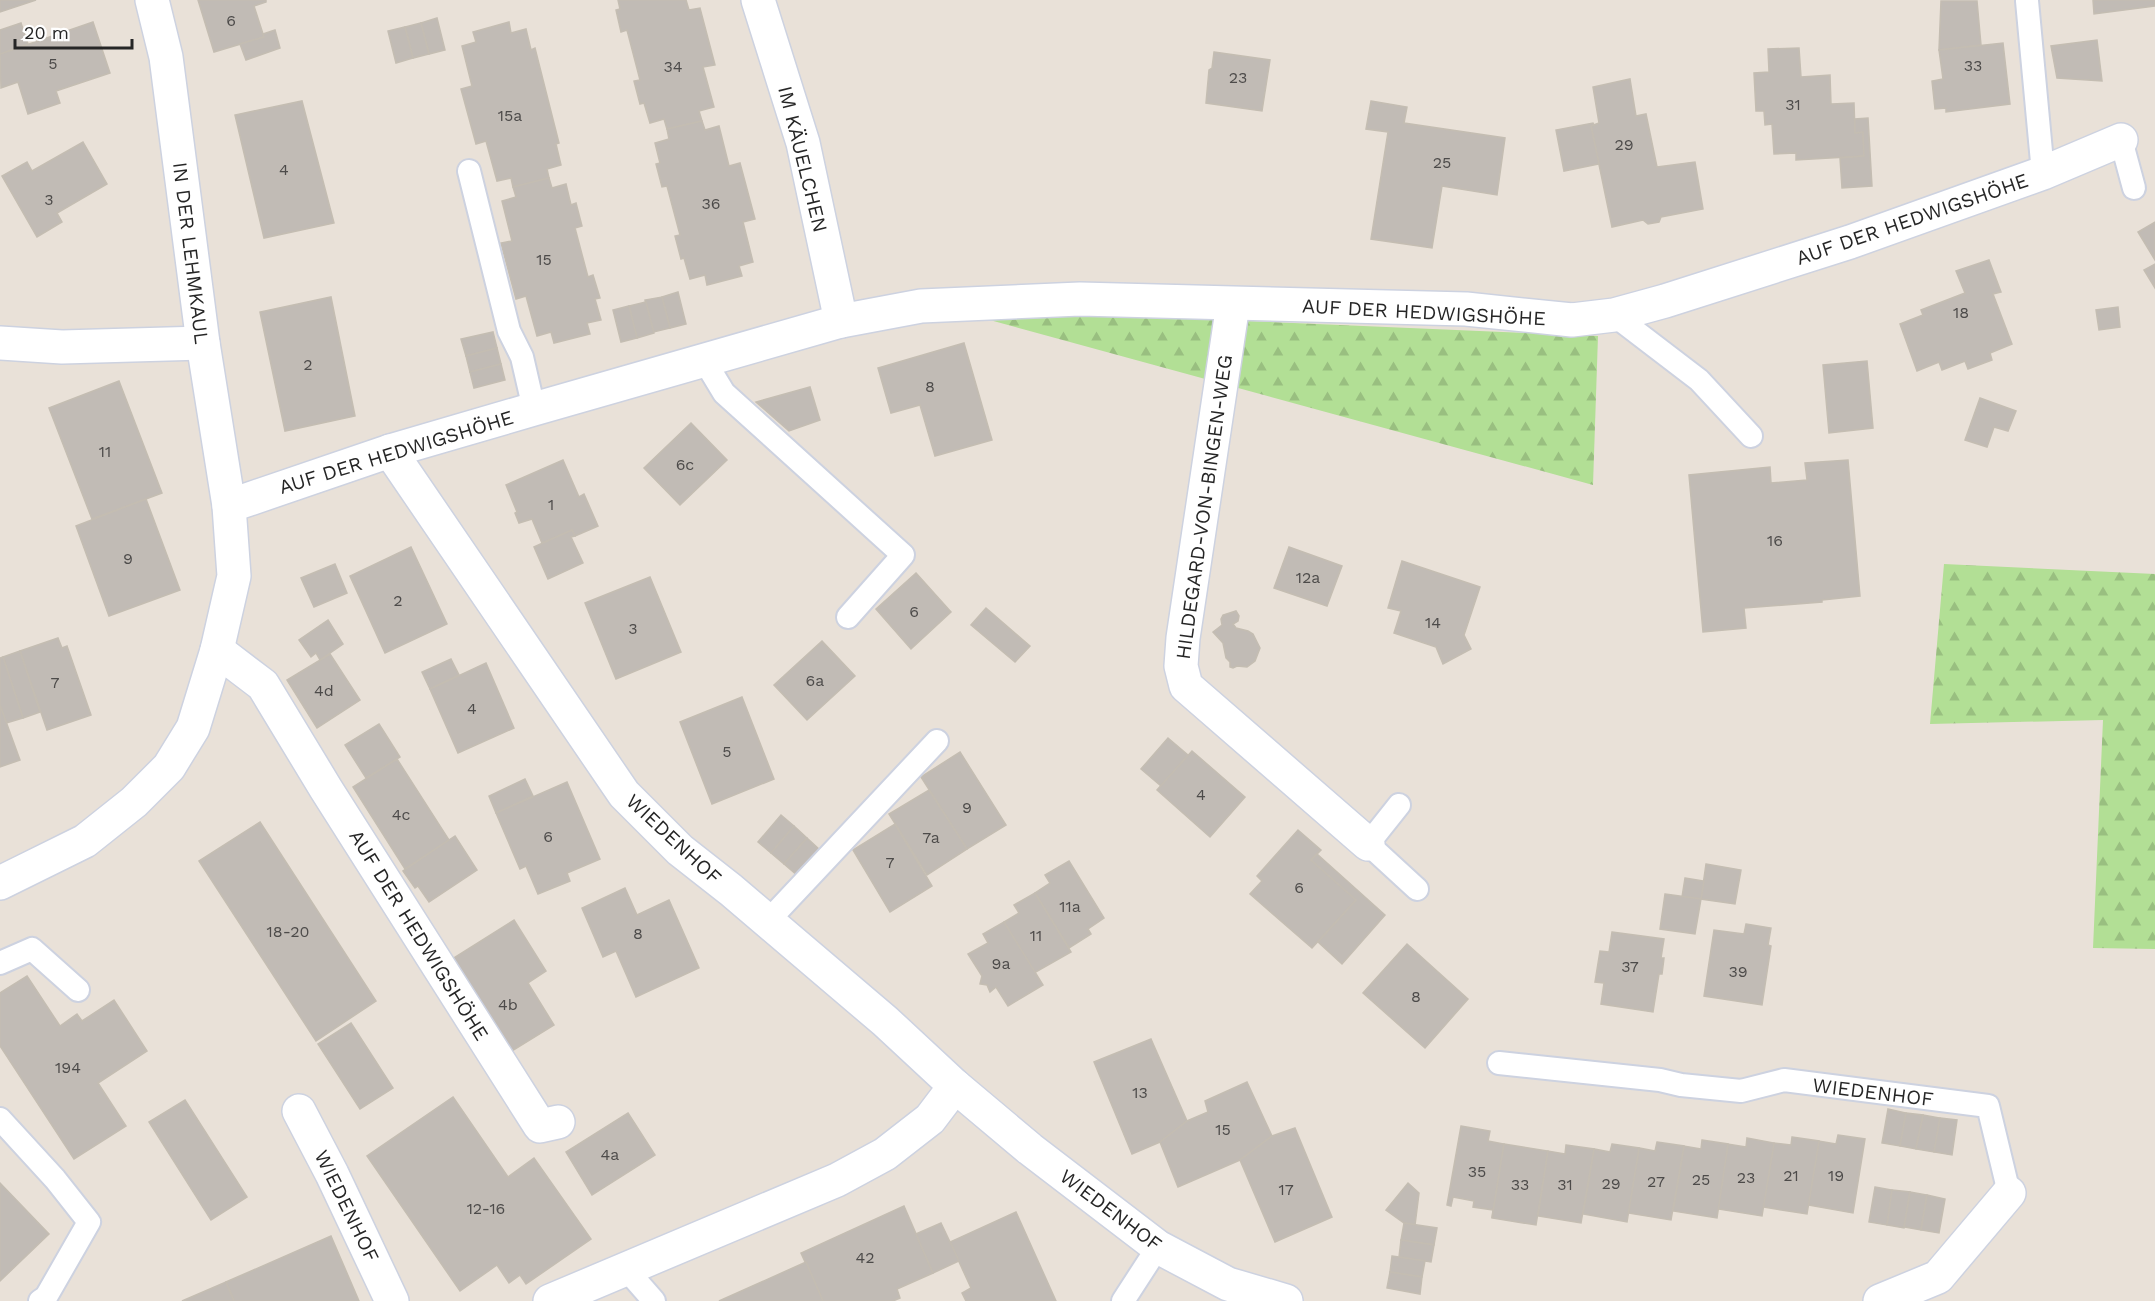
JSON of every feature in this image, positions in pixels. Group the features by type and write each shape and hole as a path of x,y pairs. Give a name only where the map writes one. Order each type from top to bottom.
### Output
{"street":[{"name":"IN DER LEHMKAUL","path":"152,0 166,57 202,343 229,506"},
{"name":"IM KÄUELCHEN","path":"758,0 803,143 841,321"},
{"name":"AUF DER HEDWIGSHÖHE","path":"229,506 390,451 534,409 841,321 921,306 1080,298 1466,309 1572,320 1614,315 1850,242 2043,173 2121,140"},
{"name":"HILDEGARD-VON-BINGEN-WEG","path":"1233,304 1183,638 1181,666 1186,686 1368,844"},
{"path":"0,343 62,346 202,343"},
{"name":"WIEDENHOF","path":"390,451 624,794 680,850 731,890 885,1021 955,1086 1030,1149 1158,1247 1228,1284 1286,1301"},
{"path":"0,883 85,841 134,802 169,767 193,728 217,650 234,576 229,506"},
{"name":"AUF DER HEDWIGSHÖHE","path":"217,650 263,686 540,1126 558,1122"},
{"path":"550,1301 837,1180 885,1154 930,1119 955,1086"},
{"name":"WIEDENHOF","path":"299,1111 332,1174 392,1301"},
{"name":"WIEDENHOF","path":"1880,1301 1938,1276 2009,1193"}],"lane":[{"path":"2027,2 2043,173"},
{"path":"2121,140 2134,188"},
{"path":"469,171 509,331 522,357 534,409"},
{"path":"1614,315 1699,380 1751,436"},
{"path":"704,360 724,393 903,555 848,617"},
{"path":"767,922 937,741"},
{"path":"1399,805 1368,844 1417,889"},
{"path":"0,963 32,949 78,990"},
{"name":"WIEDENHOF","path":"1499,1063 1741,1091 1784,1080 1988,1106 2009,1193"},
{"path":"0,1119 55,1179 89,1222 45,1297 40,1301"},
{"path":"1123,1301 1158,1247"},
{"path":"626,1269 654,1301"}],"green space":[{"path":"957,311 1084,314 1598,336 1593,485"},
{"path":"1944,564 2155,574 2155,949 2093,948 2103,720 1930,724"}],"building":[{"path":"0,0 36,0 0,12"},
{"path":"198,0 266,0 254,6 264,37 214,52"},
{"path":"618,0 686,0 689,10 700,8 715,65 703,67 714,107 699,111 702,121 667,129 664,119 650,123 644,103 640,104 634,81 640,80 627,30 621,32 616,10 620,9"},
{"path":"2093,0 2155,0 2155,6 2094,14"},
{"path":"1941,1 1977,1 1981,45 1939,50"},
{"path":"437,18 445,50 429,54 421,23"},
{"path":"93,22 110,73 56,91 60,103 28,114 18,82 1,88 0,54"},
{"path":"509,22 511,33 526,29 531,50 535,48 559,143 556,144 561,165 547,169 549,178 513,187 511,178 497,181 486,141 476,144 461,89 472,86 462,46 476,42 473,32"},
{"path":"21,23 28,44 0,54 0,30"},
{"path":"421,23 429,54 413,58 405,27"},
{"path":"405,27 413,58 396,63 388,31"},
{"path":"275,30 280,48 246,60 240,44 264,37 263,34"},
{"path":"2097,40 2102,81 2057,78 2051,46"},
{"path":"2003,43 2010,104 1946,112 1946,108 1935,109 1932,81 1943,79 1939,50"},
{"path":"1799,48 1801,77 1830,75 1831,104 1854,103 1855,133 1863,132 1864,156 1796,160 1796,153 1774,154 1772,124 1765,125 1764,111 1756,111 1754,73 1769,72 1768,49"},
{"path":"1214,52 1270,60 1262,111 1206,103 1209,70 1212,68"},
{"path":"1630,79 1636,116 1646,114 1657,167 1695,162 1703,209 1661,217 1659,222 1648,224 1643,220 1612,227 1591,126 1599,123 1593,87"},
{"path":"302,101 334,223 264,238 235,115"},
{"path":"1371,101 1407,107 1404,123 1505,138 1497,195 1442,186 1432,248 1371,239 1388,132 1366,129"},
{"path":"1868,118 1872,186 1842,188 1840,158 1864,156 1863,132 1855,133 1855,119"},
{"path":"702,121 705,130 719,126 729,166 740,163 755,219 743,222 753,262 739,266 742,276 707,285 705,275 690,279 684,258 681,259 675,236 680,235 667,186 662,187 656,164 660,163 655,143 669,139 667,129"},
{"path":"1593,123 1594,125 1591,126 1599,164 1564,171 1556,130"},
{"path":"83,142 107,184 57,213 62,222 37,237 2,176 27,162 32,171"},
{"path":"549,178 552,188 566,184 571,205 576,203 582,226 575,228 588,277 593,275 600,298 595,299 601,320 587,323 590,334 554,343 551,332 537,336 526,296 516,299 501,243 512,241 502,201 516,197 513,187"},
{"path":"2155,222 2155,260 2138,232"},
{"path":"1989,260 2001,292 1993,294 2012,344 1990,353 1992,360 1968,369 1965,361 1942,370 1939,362 1917,371 1900,324 1923,315 1921,310 1965,293 1956,271"},
{"path":"2155,264 2155,288 2144,270"},
{"path":"678,292 686,324 670,328 662,297"},
{"path":"331,297 355,416 285,431 260,312"},
{"path":"662,297 670,328 653,332 645,300"},
{"path":"646,302 654,333 637,338 629,306"},
{"path":"629,306 637,338 621,342 613,310"},
{"path":"2118,307 2120,327 2099,330 2096,310"},
{"path":"493,332 497,348 466,356 461,339"},
{"path":"964,343 992,440 935,456 920,405 891,413 878,368"},
{"path":"497,348 501,364 470,372 466,356"},
{"path":"1867,361 1873,428 1829,433 1823,365"},
{"path":"501,364 505,380 474,388 470,372"},
{"path":"119,381 162,493 92,519 49,408"},
{"path":"810,387 820,420 789,431 756,402"},
{"path":"1980,398 2016,411 2008,431 1994,427 1987,447 1965,440"},
{"path":"691,423 727,460 680,505 644,468"},
{"path":"563,460 579,497 584,494 598,526 575,536 572,530 542,543 532,519 519,523 506,485"},
{"path":"1848,460 1860,596 1822,600 1822,602 1744,608 1746,628 1703,632 1689,475 1770,467 1771,483 1807,480 1805,463"},
{"path":"146,499 180,590 109,616 76,526"},
{"path":"572,530 575,536 571,537 583,563 548,579 534,547"},
{"path":"411,547 447,624 385,653 350,576"},
{"path":"1289,547 1342,566 1327,606 1274,588"},
{"path":"1402,561 1480,587 1464,635 1471,649 1443,664 1436,647 1394,633 1401,611 1388,608"},
{"path":"335,564 347,593 314,607 301,578"},
{"path":"916,573 951,612 911,649 876,609"},
{"path":"650,577 681,652 616,679 585,603"},
{"path":"986,608 1030,646 1015,662 971,625"},
{"path":"1236,611 1239,616 1238,621 1233,624 1236,628 1253,634 1260,648 1255,661 1247,667 1233,668 1230,667 1230,662 1226,658 1223,643 1213,632 1222,625 1223,615"},
{"path":"328,620 343,644 320,660 316,653 311,657 299,640"},
{"path":"58,638 62,648 67,646 91,715 47,730 20,651"},
{"path":"822,641 855,676 807,720 774,685"},
{"path":"20,651 40,712 23,718 3,657"},
{"path":"330,654 360,700 317,728 287,680"},
{"path":"3,657 23,718 6,723 0,705 0,658"},
{"path":"451,659 459,675 430,689 422,672"},
{"path":"486,663 514,728 458,753 430,689"},
{"path":"742,697 774,779 712,804 680,722"},
{"path":"0,705 20,760 0,767"},
{"path":"379,724 400,757 366,778 345,745"},
{"path":"1168,738 1188,755 1161,786 1141,769"},
{"path":"1192,751 1245,797 1210,837 1157,790"},
{"path":"960,752 1006,825 967,849 921,777"},
{"path":"397,759 449,840 405,869 353,787"},
{"path":"525,779 533,796 496,813 489,796"},
{"path":"567,782 600,859 567,873 570,881 538,894 526,866 520,869 496,813"},
{"path":"929,790 967,849 927,875 889,814"},
{"path":"781,815 794,826 771,853 758,842"},
{"path":"260,822 376,1001 316,1041 199,861"},
{"path":"895,824 932,886 890,912 853,850"},
{"path":"794,826 807,838 784,864 771,853"},
{"path":"1298,830 1321,850 1311,860 1356,900 1312,948 1250,894 1262,881 1257,876"},
{"path":"455,836 477,870 429,902 418,886 415,888 403,871"},
{"path":"807,838 820,850 798,876 784,864"},
{"path":"1317,854 1385,915 1342,964 1318,942 1356,900 1311,860"},
{"path":"1069,861 1104,918 1088,929 1091,934 1069,948 1035,893 1050,883 1045,875"},
{"path":"1706,864 1741,870 1735,904 1701,899"},
{"path":"1685,878 1704,881 1701,899 1682,897"},
{"path":"625,888 637,915 669,900 699,968 636,997 616,951 603,957 582,908"},
{"path":"1035,893 1071,952 1034,973 1004,922 1019,913 1014,905"},
{"path":"1665,894 1701,899 1695,934 1660,929"},
{"path":"514,920 546,971 528,983 554,1025 507,1054 449,961"},
{"path":"1004,922 1043,985 1008,1006 996,987 990,992 987,985 980,984 982,976 968,954 988,943 983,934"},
{"path":"1746,924 1771,928 1768,945 1771,946 1762,1005 1704,996 1714,930 1744,934"},
{"path":"1612,932 1664,939 1661,958 1664,958 1662,974 1659,974 1653,1012 1601,1004 1604,983 1595,982 1600,951 1609,952"},
{"path":"1407,944 1468,999 1425,1048 1363,993"},
{"path":"27,976 60,1026 77,1014 82,1021 114,1000 147,1051 98,1083 126,1126 74,1159 0,1046 0,993"},
{"path":"351,1023 393,1088 360,1109 318,1044"},
{"path":"1151,1039 1187,1121 1160,1142 1132,1154 1094,1062"},
{"path":"1247,1082 1272,1136 1240,1160 1178,1187 1160,1142 1187,1121 1208,1112 1205,1101"},
{"path":"453,1097 508,1177 534,1158 591,1239 526,1284 520,1275 509,1283 497,1265 460,1291 367,1156"},
{"path":"185,1100 247,1197 211,1220 149,1122"},
{"path":"1888,1109 1906,1113 1900,1146 1882,1143"},
{"path":"628,1113 655,1155 592,1195 566,1152"},
{"path":"1906,1113 1923,1115 1916,1149 1900,1146"},
{"path":"1923,1115 1940,1118 1934,1152 1916,1149"},
{"path":"1940,1118 1957,1120 1952,1155 1934,1152"},
{"path":"1461,1126 1490,1131 1488,1141 1504,1144 1492,1218 1493,1210 1473,1207 1474,1201 1453,1197 1451,1206 1447,1205"},
{"path":"1295,1128 1332,1217 1275,1242 1240,1160 1272,1136"},
{"path":"1838,1135 1865,1139 1853,1213 1808,1205 1819,1141 1836,1144"},
{"path":"1792,1137 1819,1141 1807,1214 1763,1207 1774,1143 1791,1145"},
{"path":"1747,1138 1774,1143 1762,1216 1718,1209 1728,1144 1746,1147"},
{"path":"1702,1140 1728,1144 1717,1218 1673,1211 1684,1146 1701,1149"},
{"path":"1657,1142 1684,1146 1671,1220 1628,1213 1639,1148 1655,1151"},
{"path":"1504,1144 1548,1151 1536,1225 1492,1218"},
{"path":"1612,1144 1639,1148 1627,1222 1583,1214 1594,1149 1610,1152"},
{"path":"1566,1145 1594,1149 1581,1223 1538,1216 1548,1151 1565,1154"},
{"path":"0,1183 49,1234 0,1281"},
{"path":"1408,1183 1419,1193 1415,1225 1404,1223 1386,1210"},
{"path":"1875,1187 1892,1190 1887,1225 1869,1222"},
{"path":"1892,1190 1910,1192 1904,1228 1887,1225"},
{"path":"1910,1192 1927,1195 1921,1230 1904,1227"},
{"path":"1927,1195 1945,1199 1939,1233 1921,1230"},
{"path":"904,1206 933,1273 897,1289 900,1298 893,1301 823,1301 801,1253"},
{"path":"1016,1212 1056,1301 966,1301 962,1293 971,1288 950,1242"},
{"path":"941,1223 959,1261 933,1273 916,1234"},
{"path":"1404,1223 1437,1228 1434,1245 1401,1240"},
{"path":"331,1236 359,1301 234,1301 226,1282"},
{"path":"1401,1240 1434,1245 1431,1262 1399,1257"},
{"path":"1392,1256 1425,1261 1422,1277 1390,1272"},
{"path":"806,1262 823,1301 719,1301"},
{"path":"1390,1272 1422,1277 1420,1294 1387,1288"},
{"path":"226,1282 234,1301 182,1301"}]}
